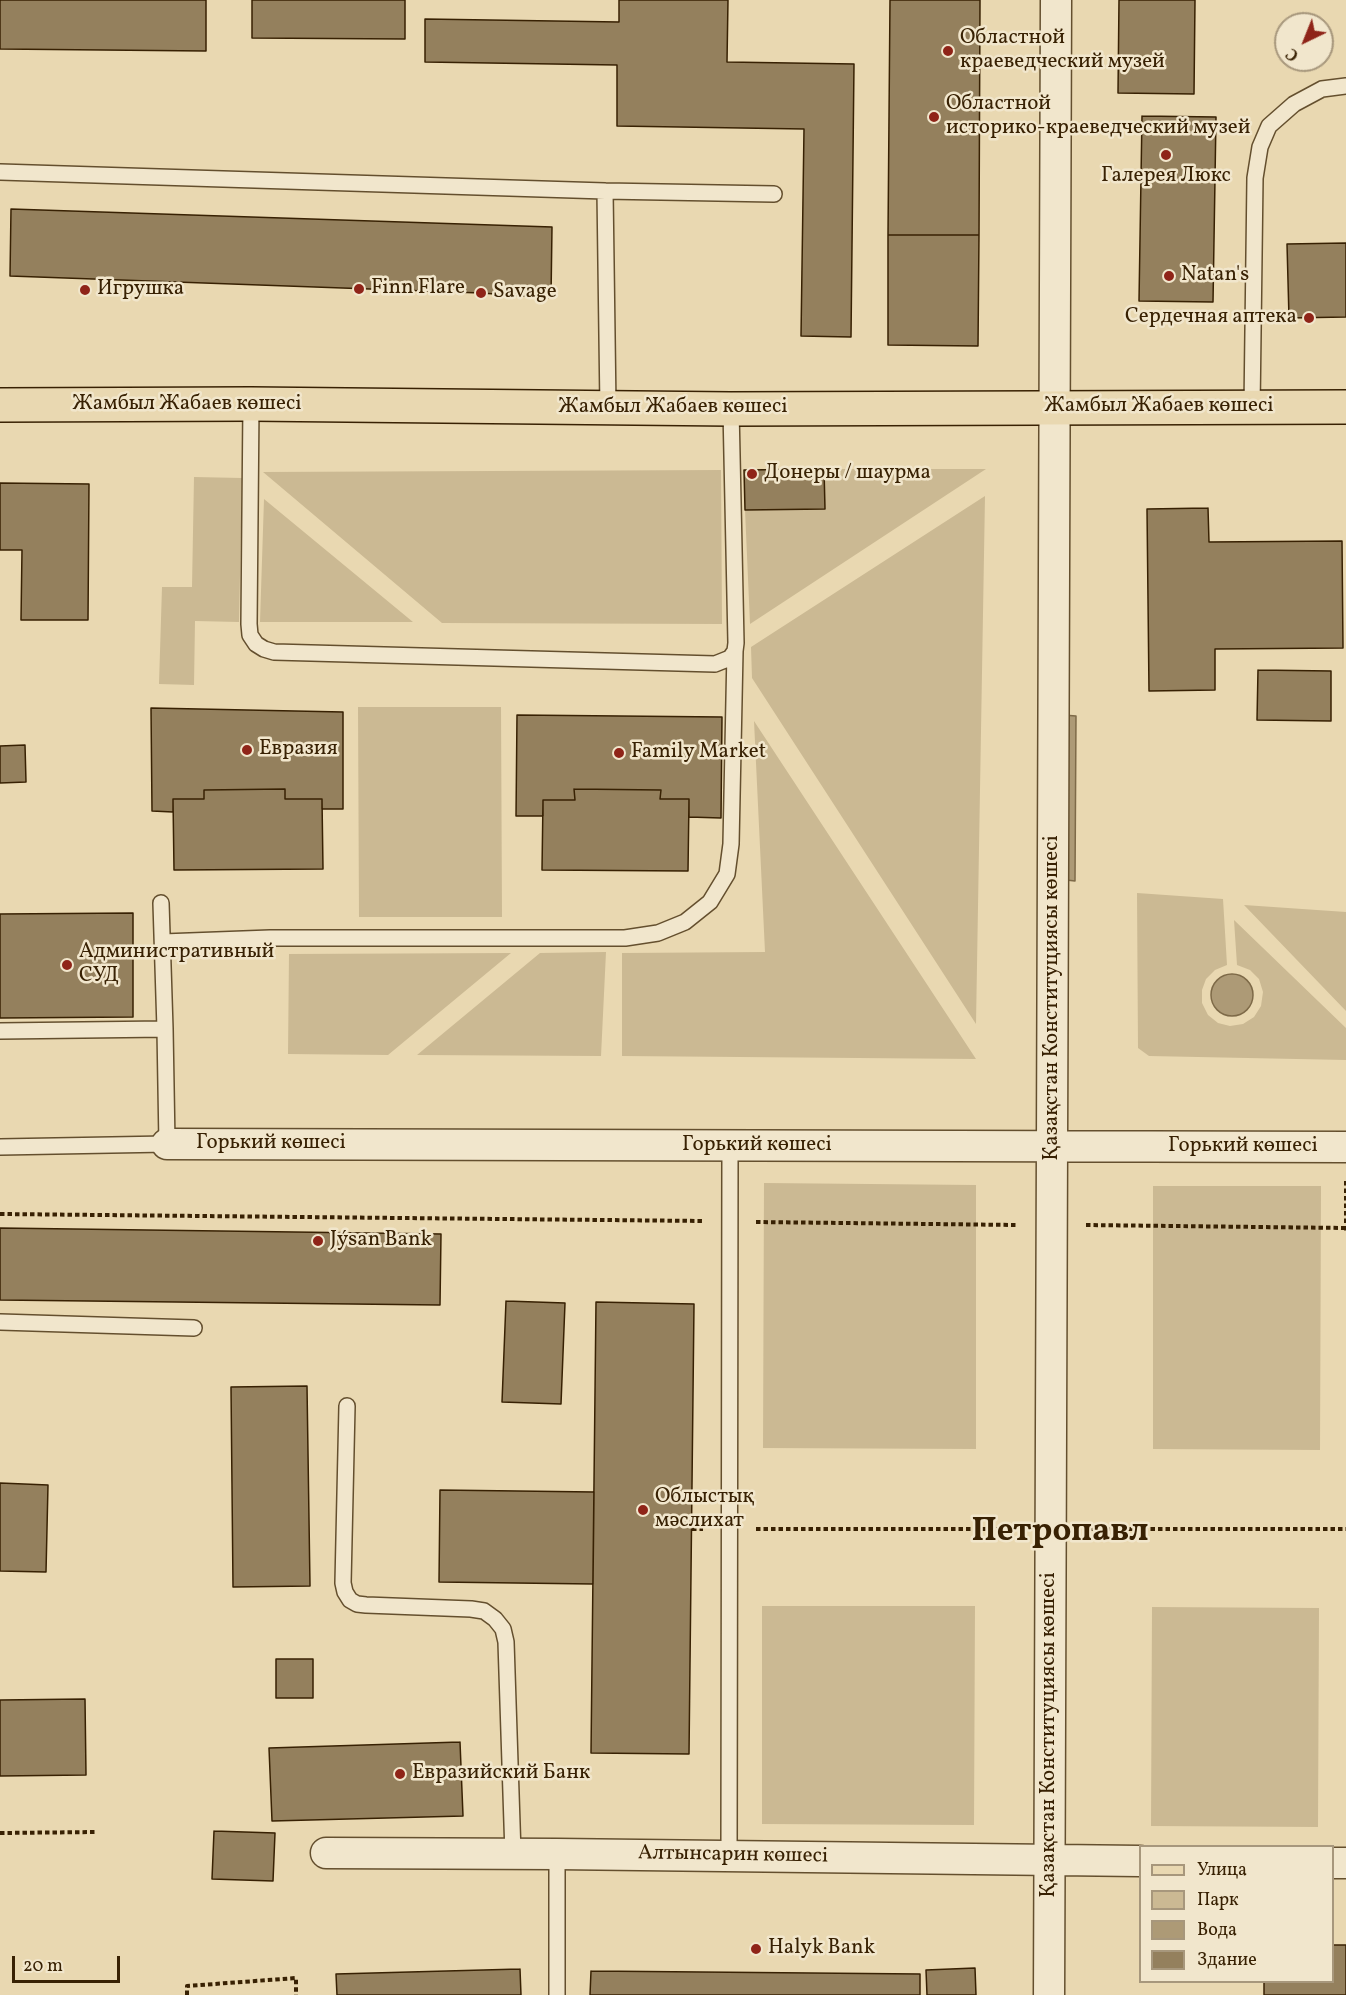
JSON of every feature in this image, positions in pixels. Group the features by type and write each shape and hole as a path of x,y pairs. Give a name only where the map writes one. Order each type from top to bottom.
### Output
{"main road":[{"name":"Жамбыл Жабаев көшесі","path":"0,405 251,404 731,409 1346,407"}],"street":[{"name":"Қазақстан Конституциясы көшесі","path":"1049,1995 1056,0"},
{"name":"Горький көшесі","path":"167,1144 1346,1147"},
{"name":"Алтынсарин көшесі","path":"326,1853 1139,1861"}],"lane":[{"path":"1252,408 1255,178 1260,147 1269,126 1294,104 1322,89 1346,86"},
{"path":"0,172 605,191 774,194"},
{"path":"605,191 608,408"},
{"path":"251,404 249,624 250,635 255,644 264,650 715,664 730,658 735,651"},
{"path":"163,942 270,938 614,939 658,933 685,922 710,902 727,874 731,844 735,651 731,409"},
{"path":"0,1147 167,1144 161,903"},
{"path":"0,1031 165,1029"},
{"path":"729,1856 730,1146"},
{"path":"0,1322 194,1328"},
{"path":"347,1406 343,1583 350,1600 366,1605 484,1611 503,1629 506,1642 513,1854"},
{"path":"557,1854 557,1995"}],"path":[{"path":"0,1214 1346,1230 1346,1147"},
{"path":"0,1833 96,1832"},
{"path":"187,1995 187,1986 296,1978 296,1995"}],"green space":[{"path":"824,469 986,469 750,624 745,510 825,509"},
{"path":"721,470 722,624 442,623 263,472"},
{"path":"194,477 242,478 239,622 195,621 194,685 159,684 162,587 192,587"},
{"path":"985,496 976,1024 752,678 751,647"},
{"path":"264,499 413,622 260,622"},
{"path":"358,707 501,707 502,917 359,917"},
{"path":"754,721 976,1059 622,1056 622,953 765,952"},
{"path":"1137,893 1223,899 1227,965 1215,970 1206,979 1202,990 1202,1003 1208,1015 1218,1023 1230,1026 1243,1024 1254,1017 1261,1006 1263,992 1259,979 1250,970 1237,965 1234,920 1346,1028 1346,1060 1149,1056 1138,1048"},
{"path":"1244,905 1346,912 1346,1011"},
{"path":"606,952 601,1056 417,1055 540,953"},
{"path":"511,953 388,1055 288,1054 289,954"},
{"path":"764,1183 976,1185 976,1449 763,1448"},
{"path":"1153,1186 1321,1186 1320,1450 1153,1449"},
{"path":"762,1606 975,1606 974,1825 762,1824"},
{"path":"1152,1607 1319,1608 1318,1827 1151,1826"}],"water":[{"path":"1038,713 1076,716 1075,881 1040,877"},
{"path":"1232,974 1240,975 1247,980 1252,987 1252,1003 1247,1010 1240,1015 1232,1016 1224,1015 1217,1010 1212,1003 1211,995 1212,987 1217,980 1224,975"}],"building":[{"path":"0,0 206,0 206,51 0,49"},
{"path":"252,0 405,0 405,39 252,38"},
{"path":"619,0 728,0 727,62 854,64 851,337 801,336 804,129 617,126 617,65 425,62 425,19 619,22"},
{"name":"Oбластной историко-краеведческий музей","path":"890,0 980,0 979,235 888,235"},
{"path":"1119,0 1195,0 1194,94 1118,93"},
{"path":"1142,116 1216,117 1213,302 1139,301"},
{"path":"11,209 552,227 551,298 481,293 10,276"},
{"path":"888,235 979,235 978,346 888,345"},
{"path":"1346,243 1346,317 1289,318 1287,244"},
{"path":"824,469 825,509 745,510 744,470"},
{"path":"0,483 89,484 88,620 21,620 22,550 0,550"},
{"path":"1208,508 1209,542 1342,541 1343,648 1215,649 1215,690 1149,691 1147,509"},
{"path":"1258,670 1331,671 1331,721 1257,720"},
{"name":"Евразия","path":"151,708 343,712 343,809 322,809 322,799 285,799 285,789 204,790 204,799 173,799 173,812 152,811"},
{"name":"Family Мarket","path":"517,715 722,717 721,818 689,817 689,799 660,799 661,790 574,789 575,800 543,800 543,816 516,816"},
{"path":"25,745 26,782 0,783 0,746"},
{"path":"285,789 285,799 322,799 323,869 174,870 173,799 204,799 204,790"},
{"path":"574,789 661,790 660,799 689,799 688,871 542,870 543,800 575,800"},
{"name":"Административный СУД","path":"133,913 133,1017 0,1018 0,914"},
{"path":"0,1228 441,1234 440,1305 0,1300"},
{"path":"506,1301 565,1303 561,1404 502,1402"},
{"name":"Облыстық мәслихат","path":"596,1302 694,1304 689,1754 591,1753"},
{"path":"307,1386 310,1586 233,1587 231,1387"},
{"path":"0,1483 48,1485 46,1572 0,1571"},
{"path":"440,1490 594,1492 593,1584 439,1582"},
{"path":"276,1659 313,1659 313,1698 276,1698"},
{"path":"85,1699 86,1775 0,1776 0,1700"},
{"path":"460,1742 463,1816 272,1821 269,1748"},
{"path":"214,1831 275,1833 273,1881 212,1879"},
{"path":"1334,1945 1346,1945 1346,1995 1264,1995 1264,1983 1334,1983"},
{"path":"975,1968 976,1995 927,1995 926,1970"},
{"path":"520,1969 521,1995 337,1995 336,1974"},
{"path":"591,1971 920,1974 920,1995 590,1995"}],"place":[{"name":"Областной краеведческий музей","path":"948,51"},
{"name":"Oбластной историко-краеведческий музей","path":"934,117"},
{"name":"Галерея Люкс","path":"1166,155"},
{"name":"Natan's","path":"1169,276"},
{"name":"Finn Flare","path":"359,289"},
{"name":"Игрушка","path":"85,290"},
{"name":"Savage","path":"481,293"},
{"name":"Сердечная аптека","path":"1309,318"},
{"name":"Донеры / шаурма","path":"752,474"},
{"name":"Евразия","path":"247,750"},
{"name":"Family Мarket","path":"619,753"},
{"name":"Административный СУД","path":"67,965"},
{"name":"Jýsan Bank","path":"318,1241"},
{"name":"Облыстық мәслихат","path":"643,1510"},
{"name":"Евразийский Банк","path":"400,1774"},
{"name":"Halyk Bank","path":"756,1949"}],"district":[{"name":"Петропавл","path":"1060,1534"}]}
